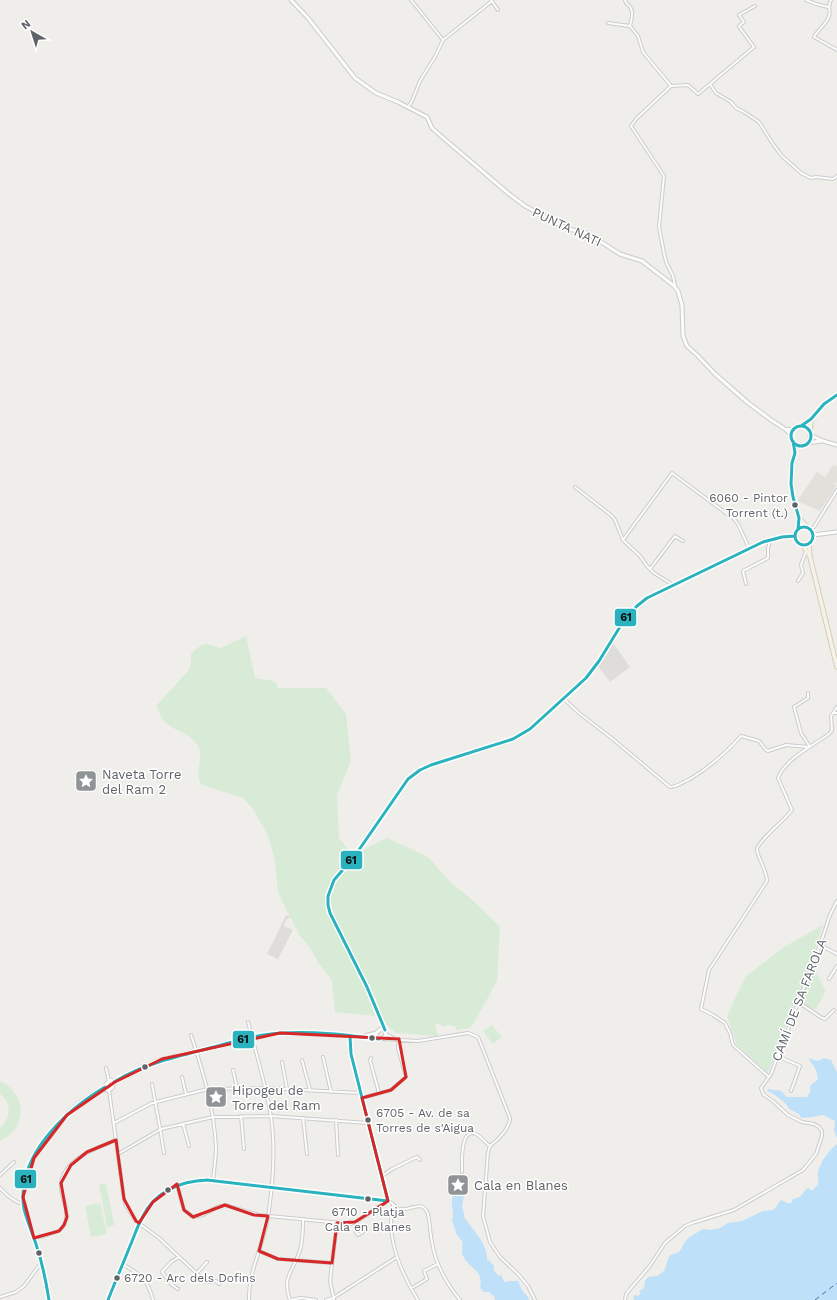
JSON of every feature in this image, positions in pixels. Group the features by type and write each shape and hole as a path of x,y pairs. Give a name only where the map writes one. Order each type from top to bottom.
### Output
{"main road":[{"path":"795,453 792,441 792,432 796,427 801,426 811,419 824,404 837,395"},
{"path":"792,441 801,445 807,443 810,433 811,419"},
{"path":"801,426 806,428 810,433"},
{"path":"801,445 795,453 792,463 791,484 799,518 798,529 795,536 797,541 802,544 810,557"},
{"path":"799,518 814,535 809,544 810,557 837,667"},
{"path":"798,529 803,527 809,528"},
{"path":"802,544 809,544"}],"street":[{"name":"PUNTA NATI","path":"291,0 308,18 355,78 376,93 408,107 427,118 432,128 519,202 558,225 587,233 620,254 642,261 675,286"},
{"path":"410,0 443,40"},
{"path":"625,0 632,9 630,26"},
{"path":"806,0 828,7"},
{"path":"831,0 828,7 830,14 814,37 837,50"},
{"path":"408,107 412,101 420,80 436,55 443,40 492,1 498,10"},
{"path":"755,6 738,15 744,22 739,26 754,47 698,94 688,85 671,86 637,118 631,126 664,176 659,227 665,258 674,276 675,286 682,304 683,336 687,346 741,397 771,420 792,432"},
{"path":"608,23 630,26 638,36 643,52 671,86"},
{"path":"710,84 716,93 731,102 736,108 759,122 777,149 801,173 811,178 816,177 833,179 837,176"},
{"path":"810,433 823,441 837,445"},
{"path":"807,443 823,441"},
{"path":"623,540 672,473 734,519 750,548"},
{"path":"575,487 612,516 623,540 640,556 650,569 673,585"},
{"path":"809,528 814,527 837,490"},
{"path":"814,535 837,532"},
{"path":"650,569 675,536 684,541"},
{"path":"383,1039 385,1038 386,1032 367,987 330,913 328,896 334,880 354,857 408,779 420,770 431,765 513,739 530,729 586,678 599,661 626,617 636,606 647,598 770,539 795,536"},
{"path":"746,584 743,571 768,558 770,539"},
{"path":"798,581 803,573 801,565 803,555 806,550"},
{"path":"808,693 808,698 794,707 801,733 810,748"},
{"path":"563,699 670,787 678,786 709,767 727,752 741,736 759,741 768,751 786,745 810,748"},
{"path":"833,713 837,707"},
{"name":"CAMÍ DE SA FAROLA","path":"769,1077 732,1045 730,1033 725,1024 713,1015 701,1009 709,970 767,882 766,872 758,853 758,845 792,810 778,778 779,775 788,763 829,734 832,730 831,716 833,713"},
{"name":"CAMÍ DE SA FAROLA","path":"625,1300 626,1294 630,1288 649,1267 665,1243 685,1226 692,1222 734,1210 803,1170 816,1154 822,1136 821,1129 815,1124 802,1122 795,1119 763,1094 761,1088 769,1077 820,945 828,919 837,901"},
{"path":"820,945 837,954"},
{"path":"829,979 837,966"},
{"path":"798,1002 825,1019 834,1010"},
{"path":"379,1039 377,1032 380,1020"},
{"path":"248,1022 271,1116 274,1165 266,1230 251,1277 249,1300"},
{"path":"362,1037 377,1032 381,1029 398,1039"},
{"path":"109,1090 112,1088 114,1082 133,1070 147,1064 196,1051 280,1033 418,1041 468,1034 478,1037 510,1118 510,1122 507,1127 490,1146 488,1152 484,1219 490,1242 494,1250 528,1286 535,1300"},
{"path":"191,1035 208,1089 213,1117 216,1147 213,1181"},
{"path":"350,1036 351,1055 388,1201"},
{"path":"362,1098 391,1090 406,1076 398,1048 398,1039"},
{"path":"323,1056 331,1092"},
{"path":"777,1056 800,1066 790,1091"},
{"path":"371,1058 370,1060 379,1094"},
{"path":"302,1060 310,1090"},
{"path":"282,1062 287,1089"},
{"path":"49,1300 46,1277 24,1206 24,1188 28,1171 38,1150 56,1125 97,1091 105,1087 109,1081 106,1068"},
{"path":"233,1070 237,1088"},
{"path":"182,1077 186,1094"},
{"path":"109,1081 112,1080 114,1082"},
{"path":"152,1084 164,1153"},
{"path":"105,1087 106,1090 109,1090 126,1206 139,1223 206,1282 216,1281 219,1284"},
{"path":"114,1123 156,1101 208,1089 265,1088 361,1093"},
{"path":"241,1116 244,1149"},
{"path":"118,1154 161,1129 213,1117 271,1116 368,1123"},
{"path":"303,1118 307,1154"},
{"path":"336,1120 338,1155"},
{"path":"183,1124 189,1146"},
{"path":"462,1172 464,1142 466,1136 472,1133 476,1134 490,1146"},
{"path":"34,1238 59,1231 64,1225 67,1217 61,1183 71,1165 87,1152 116,1140"},
{"path":"382,1176 404,1162 417,1157 420,1160"},
{"path":"0,1175 14,1162"},
{"path":"108,1300 139,1223 146,1210 165,1191 177,1185 193,1181 213,1181 388,1201 400,1209"},
{"path":"177,1185 184,1210 193,1216 198,1217 225,1205 254,1215 351,1224 388,1201"},
{"path":"0,1188 14,1202 24,1206"},
{"path":"393,1204 392,1238 398,1257 418,1300"},
{"path":"392,1214 400,1209 419,1206 424,1207 427,1210 432,1243 438,1264 460,1300"},
{"path":"303,1219 302,1244 300,1253 286,1283 286,1290 289,1300 302,1298 316,1300"},
{"path":"356,1222 356,1232 358,1235 363,1232"},
{"path":"334,1299 330,1281 336,1223"},
{"path":"259,1252 278,1259 332,1263"},
{"path":"178,1289 171,1284 162,1272 171,1262 179,1257"},
{"path":"326,1300 334,1299 398,1257"},
{"path":"197,1273 207,1262"},
{"path":"0,1297 16,1292 24,1286 42,1263"},
{"path":"122,1264 144,1277 153,1299"},
{"path":"412,1288 427,1279 424,1271 438,1264"}],"highlighted area":[{"path":"280,1033 399,1039 406,1077 391,1090 362,1098 388,1201 355,1222 337,1223 332,1263 278,1259 259,1251 268,1216 254,1215 225,1205 193,1217 184,1210 177,1184 153,1202 139,1223 136,1221 124,1199 116,1140 87,1152 71,1165 61,1183 67,1217 64,1225 59,1231 34,1238 23,1197 34,1158 67,1115 115,1082 162,1059"}],"shaded area":[{"path":"833,465 837,466 837,483 834,483 837,485 820,511 797,501 817,472 825,477"},
{"path":"613,643 630,667 610,682 598,666"},
{"path":"286,915 291,917 286,920 284,926 293,930 278,959 267,954"}],"green space":[{"path":"246,636 255,678 273,681 277,684 278,688 326,688 346,714 351,761 337,795 339,838 353,855 387,838 428,857 451,883 469,897 500,927 497,981 471,1028 456,1030 455,1026 447,1025 444,1027 440,1023 435,1025 438,1036 396,1033 375,1016 335,1012 332,980 319,964 309,946 300,936 278,893 275,860 268,836 253,809 243,798 202,785 198,775 200,759 199,748 191,738 168,725 160,714 157,705 188,671 191,664 191,654 195,650 204,644 221,648"},
{"path":"823,925 811,963 826,991 815,1010 796,1000 768,1073 737,1045 727,1016 745,977 784,947"},
{"path":"492,1025 502,1037 493,1044 483,1031"},
{"path":"0,1081 9,1087 15,1094 21,1111 16,1128 0,1141 0,1128 4,1124 9,1111 7,1102 0,1094"},
{"path":"106,1183 114,1225 107,1227 99,1185"},
{"path":"100,1203 107,1234 91,1237 85,1206"}],"sand":[{"name":"Cala en Blanes","path":"457,1172 464,1183 464,1196 454,1192 450,1179 453,1174"}],"water":[{"path":"809,1058 816,1061 823,1058 831,1060 837,1072 837,1138 834,1130 835,1121 823,1115 801,1118 799,1114 789,1109 780,1098 767,1091 768,1089 781,1091 787,1097 807,1097 810,1092 810,1086 818,1079 815,1068"},
{"path":"837,1144 837,1300 634,1300 633,1297 635,1295 638,1296 641,1293 639,1291 644,1288 645,1281 648,1277 657,1276 665,1270 670,1255 679,1252 688,1238 703,1229 710,1230 720,1228 728,1223 742,1221 763,1211 773,1210 781,1200 791,1203 793,1199 800,1197 806,1189 809,1188 812,1190 818,1185 818,1173 823,1161 828,1153"},
{"path":"454,1192 464,1196 462,1207 464,1217 482,1242 487,1253 487,1259 494,1265 495,1273 499,1276 501,1274 504,1282 518,1281 529,1300 495,1300 494,1296 490,1294 490,1292 484,1292 480,1288 480,1277 462,1254 463,1244 456,1234 452,1221 452,1201"}],"ferry route":[{"path":"815,1300 837,1283"}],"transit line":[{"name":"61","path":"801,426 811,419 824,404 837,395"},
{"name":"61","path":"801,426 808,429 811,436 808,443 801,446 794,443 791,436 794,429 801,426"},
{"name":"61","path":"793,441 795,453 792,463 791,484 799,518 798,529"},
{"name":"61","path":"804,527 810,530 813,536 810,542 804,545 798,542 795,536 798,530 804,527"},
{"name":"61","path":"385,1030 367,987 330,913 328,896 334,880 354,857 408,779 420,770 431,765 513,739 530,729 586,678 599,661 626,617 647,598 763,542 782,537 795,536"},
{"name":"61","path":"114,1082 126,1075 162,1061 239,1040 265,1035 318,1033 379,1039"},
{"name":"61","path":"108,1300 147,1209 153,1201 161,1195 178,1186 207,1180 388,1201 351,1054 350,1036"},
{"name":"61","path":"49,1300 40,1258 24,1209 23,1190 27,1171 35,1154 59,1122 74,1109 105,1087"}],"place":[{"name":"6060 - Pintor Torrent (t.)","path":"795,505"},
{"name":"Naveta Torre del Ram 2","path":"86,781"},
{"name":"Hipogeu de Torre del Ram","path":"216,1097"},
{"name":"6705 - Av. de sa Torres de s'Aigua","path":"368,1120"},
{"name":"Cala en Blanes","path":"458,1185"},
{"name":"6710 - Platja Cala en Blanes","path":"368,1199"},
{"name":"6720 - Arc dels Dofins","path":"117,1278"}]}
